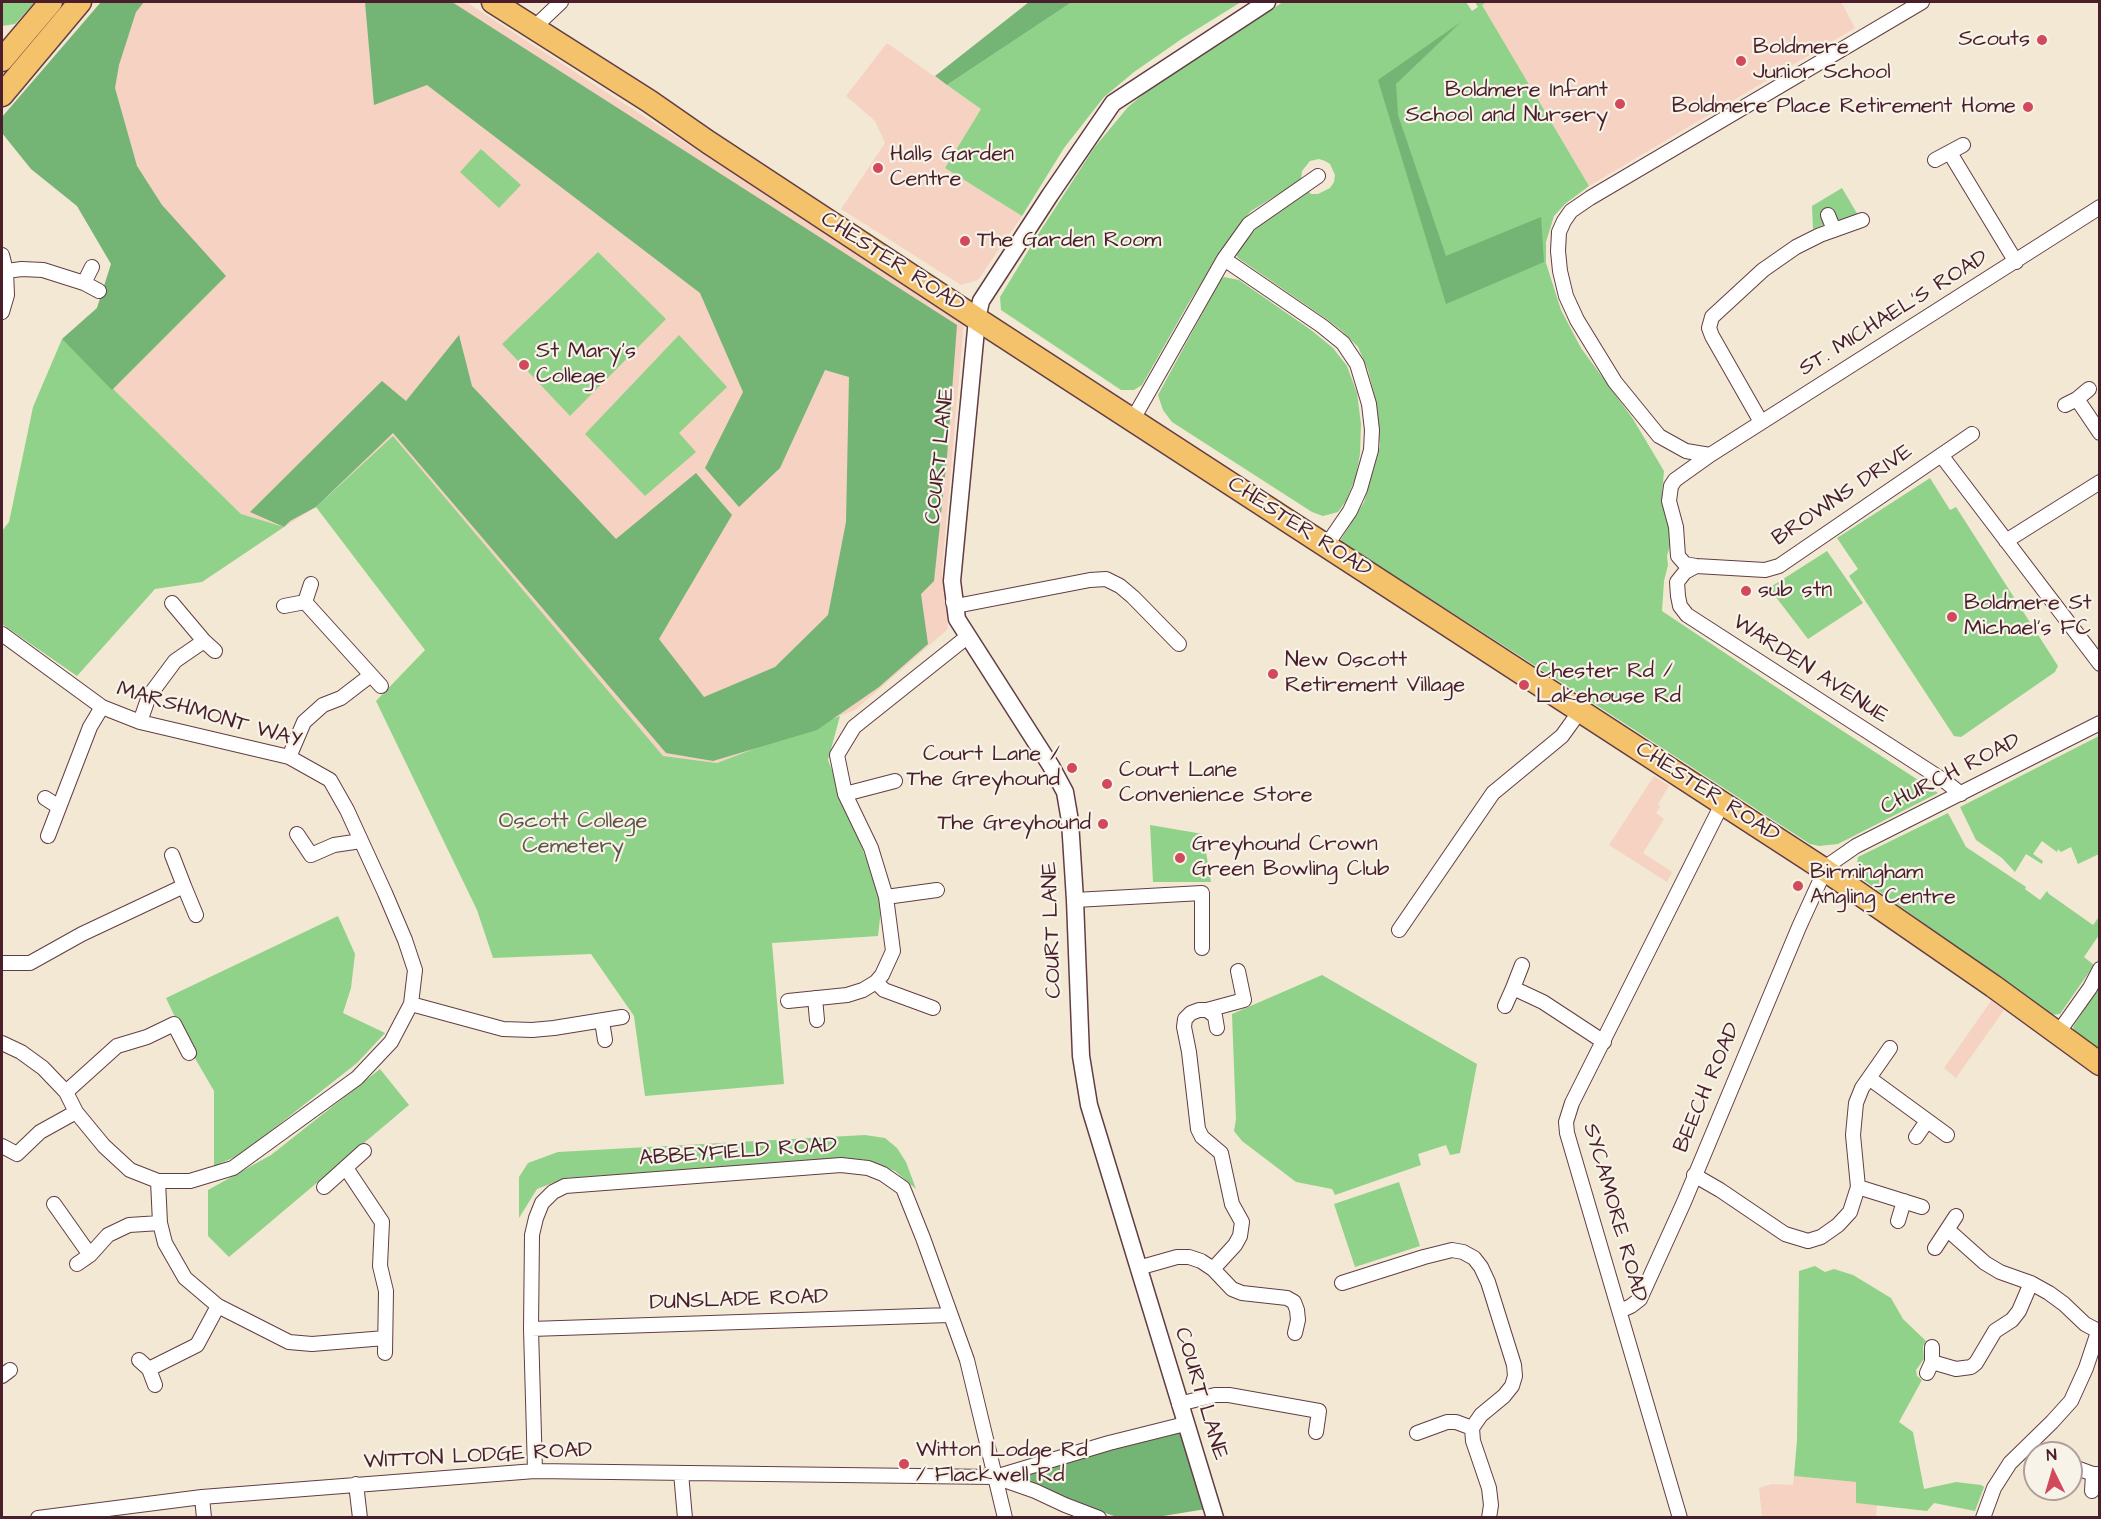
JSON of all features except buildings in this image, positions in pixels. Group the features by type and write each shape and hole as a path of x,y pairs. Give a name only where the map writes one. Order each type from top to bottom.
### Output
{"main road":[{"path":"5,49 51,2"},
{"path":"2,96 80,2"},
{"name":"CHESTER ROAD","path":"492,2 649,101 977,319 1825,870 2100,1064"}],"street":[{"path":"536,31 542,21 561,2"},
{"name":"COURT LANE","path":"1215,1518 1096,1131 1083,1074 1068,801 1064,787 957,619 953,602 953,571 977,319 984,296 1113,102 1267,2"},
{"path":"1710,455 1686,451 1659,436 1615,382 1577,320 1566,296 1558,251 1560,232 1570,211 1590,198 1922,2"},
{"path":"1935,160 1963,145"},
{"path":"1950,153 2016,262"},
{"path":"1133,419 1224,259 1249,224 1318,176"},
{"name":"ST. MICHAEL'S ROAD","path":"1696,567 1685,564 1678,556 1676,527 1669,501 1675,480 1761,422 2100,207"},
{"path":"1828,215 1834,230"},
{"path":"1761,422 1712,336 1709,328 1712,317 1763,270 1796,247 1862,220"},
{"path":"2,255 6,271 7,295 2,312"},
{"path":"1224,259 1322,326 1343,343 1357,364 1369,404 1372,430 1371,450 1360,489 1350,511 1326,546"},
{"path":"84,283 92,267"},
{"path":"6,271 43,270 84,283 99,291"},
{"path":"2089,389 2071,402 2100,433"},
{"name":"BROWNS DRIVE","path":"1696,567 1765,570 1779,566 1972,434"},
{"name":"BROWNS DRIVE","path":"1941,454 2100,664"},
{"path":"2006,541 2100,482"},
{"name":"WARDEN AVENUE","path":"1696,567 1685,572 1677,582 1680,606 1687,615 1946,782 1960,794"},
{"path":"953,602 961,605 1090,580 1106,579 1120,586 1179,644"},
{"path":"305,602 311,584"},
{"path":"284,606 305,602"},
{"path":"305,602 381,686"},
{"path":"172,603 215,651"},
{"name":"MARSHMONT WAY","path":"2,634 102,707 140,722 289,757 330,780 361,841 405,940 415,970 411,1004 391,1042 357,1078 233,1168 190,1180 158,1181 130,1170 104,1146 76,1112 66,1092 43,1068 21,1052 2,1043"},
{"path":"788,1000 847,995 863,990 882,975 893,951 886,897 871,848 845,794 837,755 854,727 967,637"},
{"path":"140,722 149,696 175,661 204,641"},
{"path":"289,757 304,722 323,705 346,695 371,675"},
{"path":"48,836 90,727 102,707"},
{"path":"1399,930 1493,793 1562,736 1580,711"},
{"name":"CHURCH ROAD","path":"1825,870 1856,846 2100,723"},
{"path":"845,794 895,781"},
{"path":"45,798 59,807"},
{"name":"SYCAMORE ROAD","path":"1680,1518 1566,1122 1568,1112 1722,804"},
{"path":"297,834 307,858 334,845 361,841"},
{"path":"172,855 196,915"},
{"name":"BEECH ROAD","path":"1620,1311 1640,1299 1825,870"},
{"path":"2,963 30,963 82,934 184,886"},
{"path":"886,897 937,890"},
{"path":"1075,900 1202,893 1202,948"},
{"path":"1505,1006 1522,965"},
{"path":"2058,1033 2090,988 2100,969"},
{"path":"1213,1269 1235,1245 1240,1236 1242,1222 1232,1204 1221,1153 1202,1137 1195,1120 1185,1019 1191,1013 1199,1010 1244,1000 1238,971"},
{"path":"876,982 907,1005 933,1008"},
{"path":"1513,988 1543,1002 1604,1042"},
{"path":"814,998 817,1020"},
{"path":"411,1004 504,1029 532,1030 622,1017"},
{"path":"1207,1010 1215,1016 1217,1028"},
{"path":"66,1092 117,1046 147,1037 171,1019 189,1053"},
{"path":"602,1021 605,1040"},
{"path":"1694,1176 1720,1190 1785,1234 1808,1241 1821,1237 1838,1225 1850,1212 1858,1187 1853,1135 1856,1103 1862,1088 1890,1048"},
{"path":"1869,1078 1947,1135"},
{"path":"2,1146 16,1160 40,1132 76,1112"},
{"path":"1916,1137 1927,1121"},
{"path":"324,1187 364,1151"},
{"name":"ABBEYFIELD ROAD","path":"535,1471 531,1329 532,1235 542,1203 553,1192 565,1186 841,1165 868,1168 883,1174 903,1188 967,1360 1005,1518"},
{"path":"345,1168 382,1222 380,1266 386,1291 385,1353"},
{"path":"158,1181 160,1223 165,1243 185,1278 218,1306 289,1342 312,1344 384,1338"},
{"path":"1858,1187 1922,1208"},
{"path":"1898,1221 1904,1202"},
{"path":"54,1204 90,1255"},
{"path":"1935,1248 1956,1216"},
{"path":"78,1264 90,1255 108,1235 129,1225 160,1223"},
{"path":"1948,1230 1985,1263 2000,1272 2031,1283 2064,1304 2099,1332 2071,1401 2031,1441"},
{"path":"1342,1283 1452,1250 1463,1252 1474,1258 1481,1267 1488,1282 1514,1365 1515,1376 1512,1386 1504,1396 1481,1415 1472,1428 1473,1441 1489,1488 1491,1505 1489,1518"},
{"path":"1138,1268 1178,1257 1189,1257 1201,1261 1213,1269 1232,1289 1242,1293 1287,1298 1294,1302 1298,1320 1295,1333"},
{"path":"1932,1347 1929,1368 1971,1367 1976,1363 1995,1330 2012,1320 2019,1311 2031,1283"},
{"path":"155,1385 144,1364 197,1345 218,1306"},
{"name":"DUNSLADE ROAD","path":"531,1329 950,1315"},
{"path":"1179,1404 1215,1395 1244,1397 1300,1407 1318,1411 1316,1432"},
{"path":"1417,1433 1447,1422 1456,1422 1472,1428"},
{"name":"WITTON LODGE ROAD","path":"38,1518 202,1497 535,1471 994,1477 1109,1443 1185,1424"},
{"path":"1983,1518 1999,1480 2023,1449"},
{"path":"681,1473 685,1518"},
{"path":"2092,1491 2096,1474"},
{"name":"WITTON LODGE ROAD","path":"994,1477 1035,1491 1099,1518"},
{"path":"356,1484 360,1518"},
{"path":"202,1497 204,1518"}],"shaded area":[{"name":"St Mary's College","path":"101,2 466,2 964,322 942,570 948,629 855,710 717,763 663,756 393,437 316,507 284,527 241,514 62,339 97,308 111,264 77,206 31,169 2,133 2,117"},
{"path":"1487,2 1841,2 1855,28 1589,186 1482,5"},
{"name":"Halls Garden Centre","path":"887,43 981,109 946,168 1022,216 978,280 961,285 841,209 885,143 875,121 846,96"},
{"path":"1654,776 1669,786 1658,804 1660,807 1656,813 1664,819 1643,853 1672,872 1667,882 1609,845"},
{"path":"1991,1001 2004,1010 1956,1078 1944,1068"},
{"path":"1794,1476 1856,1482 1856,1503 1877,1505 1876,1517 1762,1517 1759,1488 1772,1484 1793,1485"}],"green space":[{"path":"2,2 35,2 15,24 2,26"},
{"path":"101,2 144,2 136,12 119,65 115,88 137,166 162,205 226,276 112,390 62,339 97,308 111,264 77,206 31,169 2,133 2,117"},
{"path":"365,2 452,2 957,325 947,457 934,581 921,594 928,644 879,687 817,730 713,761 666,753 393,433 316,507 290,521 284,527 250,512 382,381 406,401 459,335 472,386 616,539 696,473 732,515 659,639 704,697 775,667 828,615 846,522 849,377 825,370 780,468 739,507 705,468 743,392 700,293 427,85 374,105"},
{"path":"1029,2 1072,2 947,85 935,76"},
{"path":"1072,2 1241,2 1183,38 1134,72 1104,97 1064,148 1022,216 945,168 981,109 947,85"},
{"path":"1283,2 1466,2 1472,11 1478,7 1475,2 1487,2 1482,5 1589,186 1565,204 1554,216 1546,242 1546,263 1561,310 1581,348 1633,419 1664,471 1662,493 1671,527 1671,542 1667,556 1668,565 1664,581 1662,611 1938,793 1838,844 1819,846 1810,844 1340,541 1364,502 1380,446 1377,405 1368,370 1358,347 1342,331 1238,258 1236,254 1258,226 1266,220 1308,191 1311,194 1318,194 1330,188 1335,175 1330,164 1325,161 1319,159 1310,161 1302,171 1301,180 1251,211 1238,226 1188,304 1142,385 1134,390 1121,390 1001,310 1000,297 1039,233 1094,148 1128,107 1151,88"},
{"path":"1461,22 1396,84 1398,115 1446,256 1541,217 1544,262 1446,304 1378,80"},
{"path":"481,149 521,185 499,208 460,172"},
{"path":"1842,188 1862,222 1839,220 1830,208 1823,211 1823,225 1813,229 1812,206"},
{"path":"598,252 666,319 570,416 502,344"},
{"path":"1224,277 1239,280 1311,330 1333,348 1347,366 1357,393 1361,424 1360,454 1356,476 1346,501 1338,512 1323,516 1312,512 1172,422 1163,410 1158,395"},
{"path":"679,335 727,387 679,433 696,452 645,496 585,434"},
{"path":"62,339 241,514 284,527 202,582 155,589 77,676 2,624 2,531 9,522 33,407"},
{"name":"Oscott College Cemetery","path":"393,436 663,756 717,763 840,716 828,760 882,900 878,936 772,943 784,1084 645,1096 634,1016 591,954 493,958 477,910 376,701 425,650 316,507"},
{"name":"Boldmere St Michael's FC","path":"1930,478 1950,510 1956,507 2058,666 2055,672 1961,737 1954,736 1849,576 1858,569 1837,538"},
{"path":"1827,551 1863,603 1808,639 1769,588"},
{"path":"2099,736 2099,854 2078,864 2071,847 2061,852 2058,849 2057,852 2042,841 2033,854 2043,861 2042,864 2026,854 2015,872 2002,858 1976,840 1960,807"},
{"path":"1948,813 1966,847 2026,887 2025,889 2040,900 2047,891 2093,925 2099,917 2099,935 2084,957 2094,965 2060,1014 2052,1015 1858,876 1856,869 1858,857"},
{"name":"Greyhound Crown Green Bowling Club","path":"1150,825 1203,834 1211,882 1153,882"},
{"path":"338,916 355,954 351,988 343,1013 385,1033 357,1063 240,1155 214,1166 214,1091 192,1053 166,998"},
{"path":"1322,975 1477,1064 1460,1153 1450,1155 1446,1145 1418,1154 1421,1165 1335,1195 1332,1189 1296,1182 1242,1141 1234,1131 1236,1119 1232,1014"},
{"path":"2099,987 2099,1051 2074,1032 2073,1027"},
{"path":"380,1069 409,1105 229,1257 208,1236 208,1190 271,1155"},
{"path":"865,1135 885,1138 897,1148 906,1162 916,1189 895,1171 862,1159 565,1178 537,1189 519,1218 519,1177 528,1163 558,1152"},
{"path":"1399,1182 1420,1246 1355,1267 1334,1204"},
{"path":"1815,1266 1825,1272 1834,1269 1853,1275 1891,1298 1903,1319 1926,1341 1923,1346 1924,1359 1916,1370 1917,1376 1922,1380 1899,1422 1913,1432 1924,1489 1956,1482 1981,1485 1984,1487 1975,1511 1934,1503 1927,1511 1856,1503 1856,1482 1794,1476 1797,1440 1799,1271"},
{"path":"1185,1427 1206,1509 1157,1517 1117,1517 1067,1500 1019,1475"}],"place":[{"name":"Scouts","path":"2042,40"},
{"name":"Boldmere Junior School","path":"1741,61"},
{"name":"Boldmere Infant School and Nursery","path":"1620,104"},
{"name":"Boldmere Place Retirement Home","path":"2028,107"},
{"name":"Halls Garden Centre","path":"878,168"},
{"name":"The Garden Room","path":"965,241"},
{"name":"St Mary's College","path":"524,365"},
{"name":"sub stn","path":"1746,591"},
{"name":"Boldmere St Michael's FC","path":"1952,617"},
{"name":"New Oscott Retirement Village","path":"1273,674"},
{"name":"Chester Rd / Lakehouse Rd","path":"1524,685"},
{"name":"Court Lane / The Greyhound","path":"1072,768"},
{"name":"Court Lane Convenience Store","path":"1107,784"},
{"name":"The Greyhound","path":"1103,824"},
{"name":"Greyhound Crown Green Bowling Club","path":"1180,858"},
{"name":"Birmingham Angling Centre","path":"1798,886"},
{"name":"Witton Lodge Rd / Flackwell Rd","path":"904,1464"}]}
